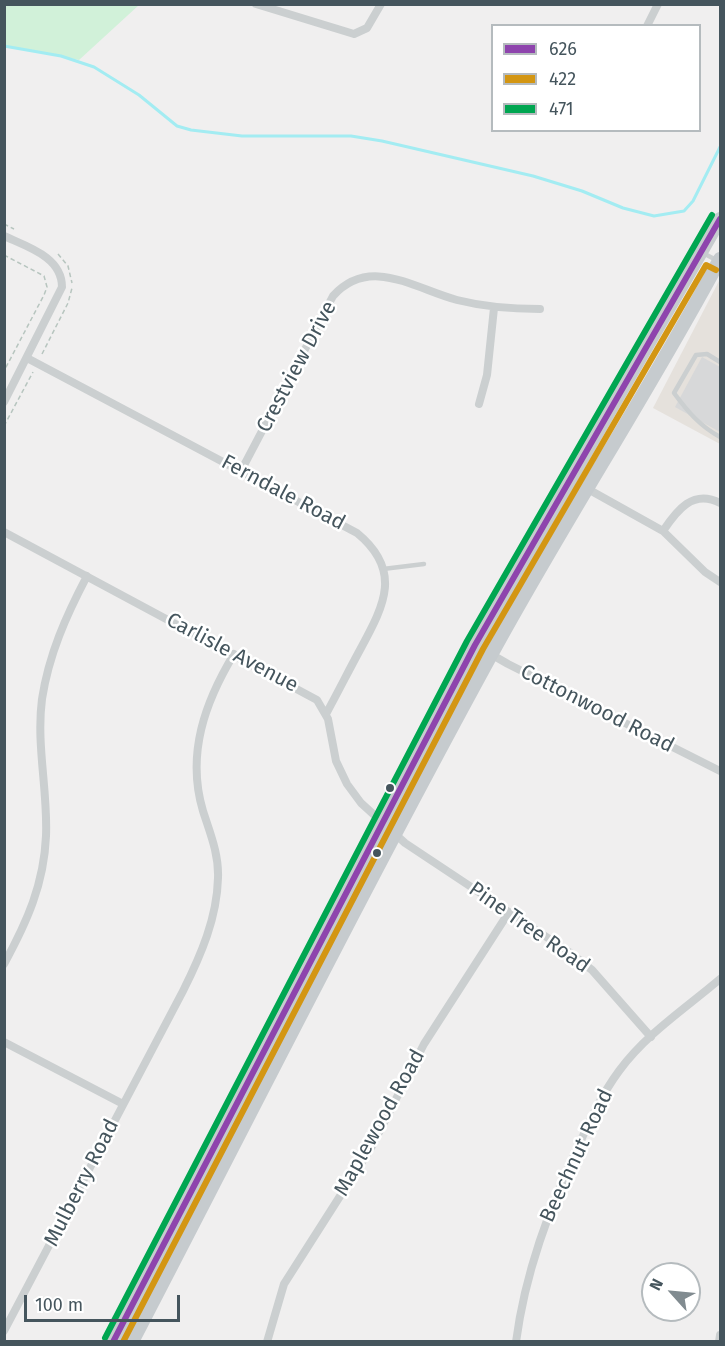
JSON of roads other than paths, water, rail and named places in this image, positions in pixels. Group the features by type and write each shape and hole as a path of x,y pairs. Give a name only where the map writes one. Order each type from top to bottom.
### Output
{"main road":[{"path":"113,1341 475,645 566,484 703,253 720,219"},
{"path":"132,1341 491,654 586,488 667,356 720,261"}],"street":[{"path":"256,4 354,34 367,28 381,4"},
{"path":"648,24 658,4"},
{"path":"4,236 52,261 60,269 62,287 4,402"},
{"name":"Crestview Drive","path":"241,471 333,296 348,284 363,278 385,275 398,277 425,290 494,308 540,309"},
{"path":"479,404 487,375 494,308"},
{"name":"Ferndale Road","path":"27,358 357,533 371,545 381,559 386,590 379,615 326,714"},
{"path":"566,484 586,488 663,531 705,572 720,582"},
{"path":"663,531 678,509 690,501 700,497 720,503"},
{"name":"Carlisle Avenue","path":"4,532 302,690 317,700 326,714"},
{"path":"6,961 34,905 44,860 46,834 41,732 42,701 49,664 58,633 87,576"},
{"name":"Cottonwood Road","path":"475,645 720,771"},
{"name":"Mulberry Road","path":"4,1331 195,967 215,907 218,877 216,855 200,794 197,759 206,707 234,654"},
{"path":"326,714 336,761 347,784 361,803 396,833"},
{"name":"Pine Tree Road","path":"396,833 405,843 569,952 592,970 651,1037"},
{"name":"Maplewood Road","path":"267,1341 284,1284 372,1146 424,1044 509,912"},
{"name":"Beechnut Road","path":"516,1341 527,1285 541,1235 569,1165 596,1107 620,1070 651,1037 720,979"},
{"path":"4,1042 123,1104"},
{"path":"719,1341 720,1335"}],"lane":[{"path":"703,253 720,261"},
{"path":"720,362 707,354 696,355 674,393 690,416 704,428 720,437"},
{"path":"383,569 424,564"}],"waterway":[{"path":"4,46 61,56 94,67 139,95 177,126 191,130 242,136 351,136 382,141 533,176 582,191 623,208 654,216 684,211 693,201 720,147"}]}
